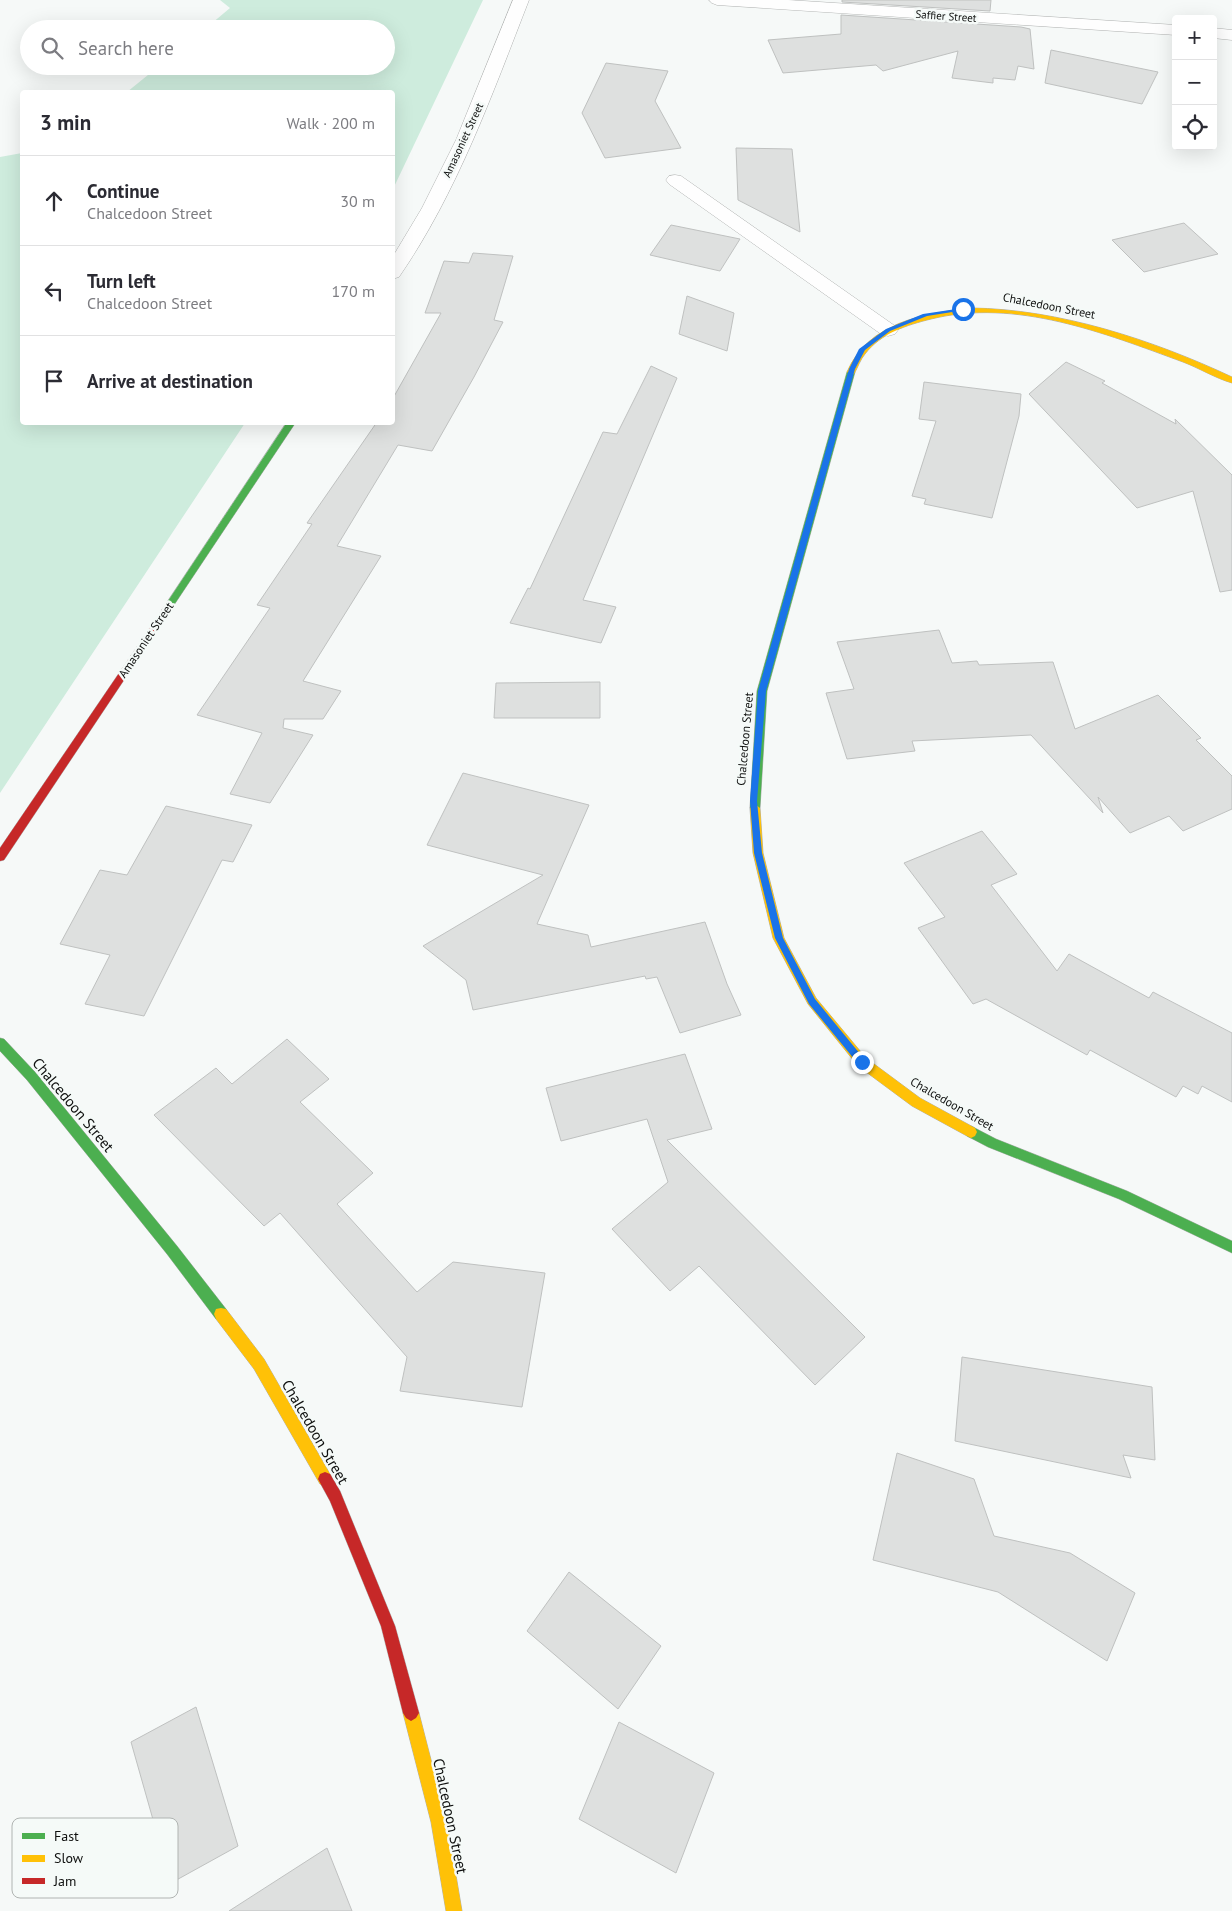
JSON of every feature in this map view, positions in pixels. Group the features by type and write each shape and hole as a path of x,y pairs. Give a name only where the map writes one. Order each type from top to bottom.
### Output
{"street":[{"name":"Amasoniet Street","path":"395,269 417,237 460,149 485,92 521,0"},
{"name":"Saffier Street","path":"717,0 1172,30"},
{"path":"1217,33 1232,35"},
{"path":"675,180 888,330"},
{"name":"Chalcedoon Street","path":"1232,380 1211,369 1103,331 1041,316 999,309 963,309 925,315 888,330 862,349 852,369 762,691 754,801 758,853 779,938 812,1001 862,1062 916,1102 992,1142 1124,1195 1232,1247"},
{"name":"Amasoniet Street","path":"0,857 290,425"},
{"name":"Chalcedoon Street","path":"0,1044 32,1076 172,1250 259,1364 335,1496 388,1626 438,1822 454,1911"}],"green space":[{"path":"220,0 483,0 395,185 395,90 129,90 148,75 395,75 395,20 216,20 230,8"},
{"path":"20,153 20,425 244,425 0,793 0,157"}],"building":[{"path":"842,0 991,0 990,11 842,2"},
{"path":"841,15 1030,29 1034,69 1018,66 1015,80 993,78 993,83 952,78 958,51 883,71 876,65 783,73 768,40 841,34"},
{"path":"1051,50 1158,72 1142,104 1045,83"},
{"path":"606,63 668,71 655,101 681,148 605,158 582,113"},
{"path":"736,148 792,149 800,232 738,200"},
{"path":"1184,223 1218,254 1144,272 1112,240"},
{"path":"671,225 740,239 720,271 650,255"},
{"path":"473,253 513,256 494,320 503,322 432,451 398,445 337,546 381,556 303,681 341,691 323,719 284,719 283,728 313,735 270,803 230,794 262,733 197,715 270,608 257,605 312,524 307,523 375,425 395,425 395,395 441,313 425,313 444,261 469,263"},
{"path":"687,296 734,313 727,351 679,334"},
{"path":"1066,362 1105,381 1102,383 1176,424 1175,419 1232,475 1232,590 1220,592 1193,491 1137,508 1029,394"},
{"path":"651,366 677,378 583,600 616,607 601,643 510,623 528,588 530,589 603,432 617,434"},
{"path":"924,382 1021,394 1019,416 992,518 924,504 926,499 912,496 936,421 919,419"},
{"path":"939,630 952,663 977,661 979,665 1053,662 1075,729 1158,695 1201,738 1196,740 1232,776 1232,809 1183,831 1169,816 1130,833 1098,797 1103,813 1031,735 912,741 915,751 847,759 826,693 854,689 837,642"},
{"path":"600,682 600,718 494,718 496,683"},
{"path":"463,773 589,805 537,924 588,935 591,947 705,922 727,984 741,1015 680,1033 657,977 646,979 645,976 473,1010 466,980 423,946 543,875 427,845"},
{"path":"166,806 252,825 233,862 222,860 144,1016 85,1004 110,955 60,944 100,870 127,875"},
{"path":"982,831 1017,874 991,885 1057,971 1069,954 1149,998 1153,992 1232,1033 1232,1102 1202,1086 1198,1094 1183,1086 1176,1097 1090,1050 1087,1055 986,999 973,1004 918,928 945,917 904,863"},
{"path":"287,1039 329,1079 300,1102 373,1173 337,1204 417,1292 453,1262 545,1273 522,1407 400,1391 407,1357 280,1213 264,1226 154,1115 216,1068 232,1084"},
{"path":"685,1054 712,1129 667,1140 865,1337 815,1385 699,1266 670,1291 612,1229 668,1182 647,1119 561,1141 546,1088"},
{"path":"962,1357 1152,1387 1155,1460 1123,1455 1131,1478 955,1441"},
{"path":"897,1453 974,1479 994,1536 1070,1553 1135,1593 1107,1661 998,1592 873,1560"},
{"path":"569,1572 661,1646 618,1709 527,1631"},
{"path":"196,1707 238,1846 178,1879 178,1818 153,1818 131,1742"},
{"path":"619,1722 714,1773 676,1873 579,1819"},
{"path":"327,1848 352,1911 229,1911"}],"traffic: fast":[{"path":"755,808 762,691 851,372"},
{"path":"165,612 290,425"},
{"path":"0,1043 31,1076 172,1250 221,1314"},
{"path":"971,1132 992,1143 1123,1195 1232,1247"}],"traffic: slow":[{"path":"851,372 855,362 868,345 893,329 913,321 942,314 971,311 1001,311 1058,319 1115,335 1177,357 1232,380"},
{"path":"755,808 758,853 779,938 812,1001 862,1062 916,1102 971,1132"},
{"path":"221,1314 259,1364 325,1479"},
{"path":"411,1713 439,1822 454,1911"}],"traffic: jam":[{"path":"0,857 165,612"},
{"path":"325,1479 335,1496 388,1626 411,1713"}],"route":[{"path":"862,1062 812,1001 779,938 758,853 754,801 762,691 844,396 852,369 862,349 888,330 925,315 963,309"}]}
